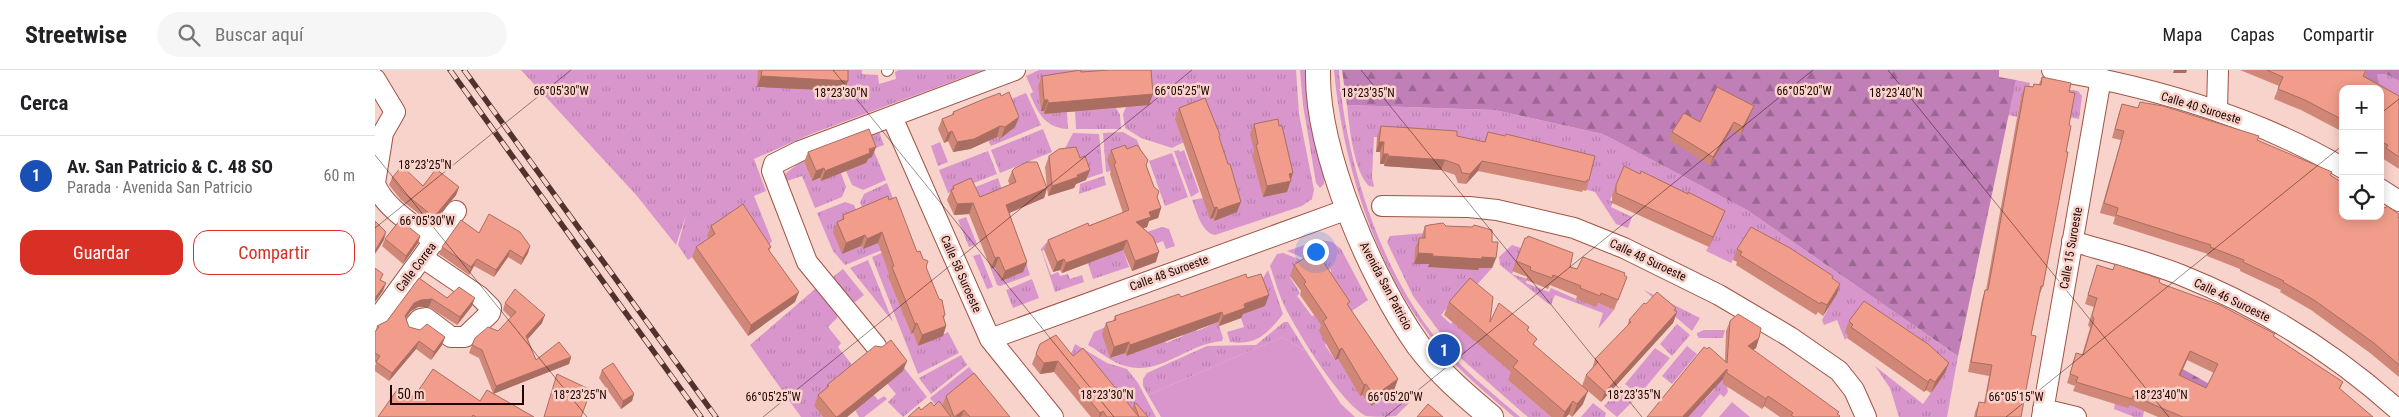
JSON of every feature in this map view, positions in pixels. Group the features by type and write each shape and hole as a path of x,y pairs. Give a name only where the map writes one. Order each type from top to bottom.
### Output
{"street":[{"path":"876,346 807,262 772,171 774,164 779,160 1015,70"},
{"name":"Avenida San Patricio","path":"1319,70 1326,140 1348,209 1368,258 1418,344 1453,384 1491,417"},
{"name":"Calle 40 Suroeste","path":"2052,70 2101,78 2217,110 2303,145 2339,166"},
{"path":"2217,110 2218,70"},
{"name":"Calle 15 Suroeste","path":"2042,413 2101,78"},
{"path":"375,79 395,112 383,133 375,184 378,192 389,204 435,242"},
{"name":"Calle 58 Suroeste","path":"892,117 990,338 1053,417"},
{"path":"2384,192 2399,201"},
{"name":"Calle 48 Suroeste","path":"1382,206 1469,207 1497,210 1573,228 1624,248 1719,295 1790,337 1839,371 1854,390 1866,417"},
{"name":"Calle 48 Suroeste","path":"990,338 1348,209"},
{"name":"Calle Correa","path":"375,322 456,211"},
{"name":"Calle 46 Suroeste","path":"2072,241 2180,274 2250,305 2311,343 2363,379 2399,411"},
{"path":"414,326 420,319 426,318 451,337 465,337 490,313 491,308 479,296 423,258"},
{"path":"2042,413 2076,417"}],"green space":[{"path":"521,70 758,70 758,87 766,88 767,85 815,90 845,70 862,70 862,74 878,75 879,84 896,79 895,72 899,70 983,70 811,134 754,159 766,191 754,196 772,241 769,245 707,237 711,244 688,260 678,245 686,215 676,245 637,196"},
{"path":"1039,70 1296,70 1299,114 1314,190 1312,199 1302,206 1215,235 1210,233 1200,221 1192,200 1203,198 1208,208 1210,219 1213,218 1184,142 1172,148 1141,138 1125,128 1123,114 1126,107 1147,104 1039,86 1041,111 1044,111 1044,114 1067,112 1068,129 1060,128 1048,123 1044,119 1036,108 1030,94 1033,92 1026,76"},
{"path":"1300,70 1306,70 1310,114 1324,179 1324,184 1320,188 1316,183 1303,105"},
{"path":"1334,70 1339,70 1350,144 1360,183 1388,260 1407,296 1428,328 1452,356 1520,417 1514,417 1449,358 1425,329 1403,296 1385,261 1356,185 1346,146"},
{"path":"1342,70 1999,70 1999,77 2016,80 1958,356 1747,210 1603,134 1495,110 1347,105"},
{"path":"2367,70 2399,70 2399,81 2386,74 2377,74 2379,85 2360,85"},
{"path":"2377,73 2386,74 2399,81 2399,101 2384,92 2384,85 2378,85"},
{"path":"2016,80 2030,83 2028,97 2021,96 2017,117 2008,115"},
{"path":"2066,89 2078,91 2082,96 2079,119 2069,117"},
{"path":"1026,93 1041,125 991,146 988,140 1011,131 1009,100"},
{"path":"1347,105 1495,110 1603,134 1747,210 1958,356 1947,417 1899,417 1890,388 1875,366 1923,404 1945,373 1849,335 1845,340 1837,320 1824,325 1822,320 1836,294 1747,238 1731,263 1706,251 1721,222 1620,177 1610,200 1613,202 1611,207 1632,217 1628,228 1616,224 1595,192 1390,137 1374,137 1372,177 1374,187 1369,186 1356,160"},
{"path":"1116,108 1120,115 1121,129 1076,129 1075,111"},
{"path":"878,129 884,145 873,149 886,180 863,190 852,185 846,171 866,163 865,160 872,157 862,134"},
{"path":"1043,129 1052,152 1000,173 991,150"},
{"path":"1123,132 1137,140 1147,164 1106,172 1103,133"},
{"path":"1073,133 1099,134 1103,173 1085,179 1059,160"},
{"path":"940,142 948,162 938,166 931,146"},
{"path":"1179,150 1180,152 1184,150 1199,192 1191,197 1174,151"},
{"path":"988,151 997,174 948,193 939,170"},
{"path":"1172,153 1188,197 1165,206 1149,161"},
{"path":"803,160 812,181 841,173 846,187 842,197 815,208 802,176 784,182 785,174"},
{"path":"1104,176 1106,185 1079,194 1080,184"},
{"path":"998,178 1030,275 1000,286 997,285 991,269 995,267 977,207 968,190"},
{"path":"887,183 909,239 845,265 833,251 817,213 845,202 854,205 859,217 842,254 861,246 863,249 863,209 860,203 864,194"},
{"path":"966,217 977,244 969,247 958,220"},
{"path":"1162,227 1169,229 1175,246 1166,249 1163,241 1152,245 1141,234"},
{"path":"1115,228 1129,267 1093,279 1088,263 1107,256"},
{"path":"1425,233 1429,267 1445,268 1445,265 1478,270 1478,268 1492,268 1474,288 1461,291 1441,315 1451,324 1454,320 1459,327 1474,338 1473,340 1493,354 1492,356 1499,361 1501,359 1514,374 1508,380 1551,417 1528,417 1523,413 1455,353 1413,296 1387,242 1390,236"},
{"path":"1060,238 1042,251 1051,275 1058,272 1060,276 1068,274 1070,279 1082,275 1084,282 1055,292 1041,249 1046,243"},
{"path":"1320,240 1332,242 1341,249 1368,300 1352,311 1349,311 1331,278 1331,270 1287,251"},
{"path":"910,241 888,277 911,334 913,333 919,346 948,332 959,353 918,374 872,257"},
{"path":"1512,245 1521,248 1512,274 1527,279 1526,283 1549,292 1551,288 1576,299 1598,303 1614,310 1598,329 1603,313 1555,295 1551,305 1546,302 1500,265 1499,257"},
{"path":"1283,253 1309,263 1290,277 1300,293 1297,296 1312,316 1315,315 1324,328 1327,343 1325,345 1335,360 1338,359 1360,395 1371,406 1394,390 1399,390 1410,402 1396,416 1366,416 1345,397 1321,367 1292,321 1277,288 1270,266 1277,254"},
{"path":"980,254 993,287 987,289 973,256"},
{"path":"868,260 893,322 850,268"},
{"path":"843,269 864,295 855,302 851,301 834,280 834,276"},
{"path":"1268,270 1283,314 1261,337 1247,342 1230,342 1227,332 1244,327 1240,315"},
{"path":"1032,279 1039,298 1013,308 1006,290"},
{"path":"815,289 837,315 837,318 828,327 841,343 838,347 857,371 814,406 823,417 801,417 750,345"},
{"path":"1644,290 1700,318 1692,331"},
{"path":"1218,322 1223,338 1222,341 1209,343 1161,364 1148,367 1136,368 1122,365 1088,345 1094,332 1108,326 1111,358 1125,353 1126,356 1165,339 1166,343 1183,336 1182,333 1196,328 1197,331"},
{"path":"1284,322 1288,322 1306,351 1282,337 1148,395 1143,386 1143,379 1147,373 1207,346 1256,345"},
{"path":"1677,324 1690,335 1672,356 1660,344"},
{"path":"1704,330 1725,330 1723,338 1699,338 1697,333"},
{"path":"1282,337 1306,351 1341,404 1355,417 1161,417 1148,395"},
{"path":"883,341 927,397 903,417 888,402 896,394 886,382 903,371"},
{"path":"1075,344 1107,363 1127,369 1138,383 1156,417 1133,417 1065,369"},
{"path":"1687,346 1697,354 1672,384 1662,376"},
{"path":"1655,348 1670,358 1639,395 1625,384"},
{"path":"961,355 967,365 931,394 919,378"},
{"path":"2162,359 2165,359 2236,399 2200,399"},
{"path":"1723,361 1728,392 1724,397 1720,394 1701,417 1687,417 1715,389 1713,387"},
{"path":"969,367 982,382 945,417 930,398"},
{"path":"1621,387 1636,398 1617,417 1604,406"},
{"path":"874,395 878,400 884,396 887,399 864,417 859,417 854,408"},
{"path":"2131,400 2145,405 2143,417 2134,417 2114,409 2115,403"},
{"path":"1732,402 1750,417 1719,417"},
{"path":"1593,403 1606,413 1605,417 1581,417"}],"building":[{"path":"762,70 848,70 848,81 761,76"},
{"path":"1081,70 1081,72 1151,70 1153,94 1048,103 1048,100 1044,100 1042,76"},
{"path":"2267,70 2366,70 2363,76 2379,85 2339,85 2339,118 2305,100 2278,89 2283,77"},
{"path":"2042,77 2071,83 2069,92 2075,93 2069,125 2071,126 2066,152 2068,152 2043,286 2041,286 2031,335 2036,336 2021,417 1976,417 1979,402 1985,403 1992,365 1971,362 1985,290 1988,290 2025,86 2041,85"},
{"path":"1717,87 1754,106 1743,127 1734,122 1713,157 1672,132 1684,113 1700,122"},
{"path":"2384,88 2399,96 2399,157 2386,148 2388,145 2384,143"},
{"path":"1009,92 1019,117 1005,127 1000,126 974,139 957,142 952,131 948,133 942,119 954,114 953,112 984,99 1000,93 1001,96"},
{"path":"1205,98 1220,135 1219,137 1228,164 1230,164 1241,202 1218,210 1217,207 1214,208 1179,108"},
{"path":"2140,102 2163,106 2259,136 2257,140 2332,172 2330,175 2339,181 2339,220 2384,220 2384,207 2387,206 2399,214 2399,365 2374,343 2284,281 2243,262 2244,260 2210,247 2211,245 2116,215 2118,208 2104,203 2124,131 2115,129 2122,104 2138,108"},
{"path":"1278,119 1279,126 1282,126 1293,173 1289,174 1291,181 1267,186 1256,145 1258,144 1254,124"},
{"path":"1381,126 1457,131 1457,136 1485,142 1488,132 1505,136 1506,134 1595,156 1589,180 1586,182 1482,161 1470,174 1462,173 1459,165 1445,160 1388,156 1388,154 1383,154 1384,142 1379,142"},
{"path":"869,129 876,147 869,149 870,153 825,171 824,168 816,171 808,152"},
{"path":"1125,145 1127,149 1137,145 1148,160 1146,165 1154,187 1159,191 1157,197 1161,208 1149,212 1151,217 1136,222 1153,237 1159,252 1135,261 1127,240 1066,263 1064,259 1057,262 1048,240 1088,223 1089,226 1129,210 1111,150"},
{"path":"1076,147 1080,158 1085,156 1090,170 1077,175 1078,177 1052,186 1049,156 1059,149"},
{"path":"1027,162 1037,162 1047,188 1006,205 1027,262 1005,271 999,257 995,258 973,203 957,204 951,190 954,189 953,186 971,178 980,197 1016,182 1012,171"},
{"path":"402,166 423,186 436,169 459,187 434,217 404,193 392,178"},
{"path":"1624,166 1640,174 1641,171 1725,211 1713,237 1616,193 1616,185"},
{"path":"888,196 889,200 896,197 917,252 920,251 923,259 928,261 926,267 939,299 942,300 946,326 922,335 917,323 915,324 892,267 894,266 882,232 867,239 865,235 846,243 837,222 844,219 843,215"},
{"path":"743,204 771,247 768,249 799,292 751,325 696,247 715,234 711,226"},
{"path":"489,214 520,232 530,246 523,258 510,250 496,270 477,259 471,267 442,247 461,220 479,233"},
{"path":"400,220 420,236 406,256 385,239"},
{"path":"375,221 386,232 375,251"},
{"path":"1443,223 1446,226 1472,227 1474,225 1492,230 1492,242 1498,242 1496,258 1432,256 1433,254 1418,253 1419,238 1425,238 1425,226"},
{"path":"1751,227 1790,248 1833,276 1832,278 1840,284 1827,305 1821,302 1820,304 1740,255 1742,252 1737,249"},
{"path":"1528,236 1573,253 1570,267 1577,269 1583,257 1625,273 1624,275 1627,277 1618,300 1601,293 1600,296 1553,275 1552,278 1530,270 1531,267 1516,261 1525,238"},
{"path":"1313,252 1317,258 1320,257 1350,302 1347,304 1398,379 1374,396 1366,384 1364,385 1342,348 1339,350 1323,321 1327,318 1304,284 1306,282 1294,265"},
{"path":"2115,264 2160,279 2159,282 2162,284 2220,305 2275,334 2273,336 2343,382 2339,388 2373,417 2183,417 2133,396 2132,399 2076,382 2078,377 2070,374 2076,353 2083,355 2094,319 2092,315 2097,298 2088,295 2097,265 2113,270","holes":["2190,351 2218,364 2206,388 2179,375"]},
{"path":"375,268 383,274 380,280 386,283 375,298"},
{"path":"1246,274 1247,278 1261,274 1269,295 1244,304 1245,308 1223,316 1222,312 1130,345 1129,342 1114,347 1106,323 1116,320 1115,316 1179,294 1181,297"},
{"path":"419,278 447,298 459,287 475,298 460,317 432,299 414,303 405,316 409,327 420,330 427,324 445,337 434,352 419,341 392,373 376,362 380,356 375,353 375,332 379,327 377,326 387,321"},
{"path":"1470,278 1493,297 1490,322 1499,303 1529,327 1527,330 1537,339 1533,344 1588,391 1577,404 1573,401 1565,412 1513,367 1518,361 1449,302"},
{"path":"515,289 545,315 526,336 536,360 559,342 571,357 496,386 482,350 472,345 475,338 488,327 498,331 516,312 505,303"},
{"path":"1657,292 1676,308 1674,310 1677,312 1605,392 1586,375 1598,362 1595,359 1631,322 1629,320 1644,303 1646,304"},
{"path":"1864,301 1928,344 1949,363 1935,382 1930,379 1928,382 1851,327 1853,325 1849,321"},
{"path":"1738,314 1761,328 1759,338 1748,346 1839,412 1837,414 1839,417 1794,417 1791,415 1793,413 1768,396 1766,399 1727,373 1727,369 1684,417 1647,417 1704,347 1707,349 1709,347 1727,363 1730,321"},
{"path":"1056,335 1073,356 1083,348 1139,417 1107,417 1103,411 1100,413 1058,361 1044,363 1036,354 1040,344"},
{"path":"891,340 907,361 836,417 818,395 829,386 827,385 875,346 882,347"},
{"path":"613,363 634,394 623,401 602,370"},
{"path":"433,369 480,401 487,390 534,417 476,417 473,415 472,417 378,417 399,387 414,397"},
{"path":"974,373 1010,417 970,417 964,410 954,417 946,396"},
{"path":"557,374 591,390 581,417 544,417"},
{"path":"939,401 951,417 908,417 919,407 921,410 931,402 934,406"},
{"path":"1136,403 1148,417 1139,417 1134,404"},
{"path":"1428,404 1443,417 1417,417"}],"railway":[{"path":"450,70 701,417"},
{"path":"464,70 716,417"}],"place":[{"name":"Av. San Patricio & C. 48 SO","path":"1444,350"}]}
